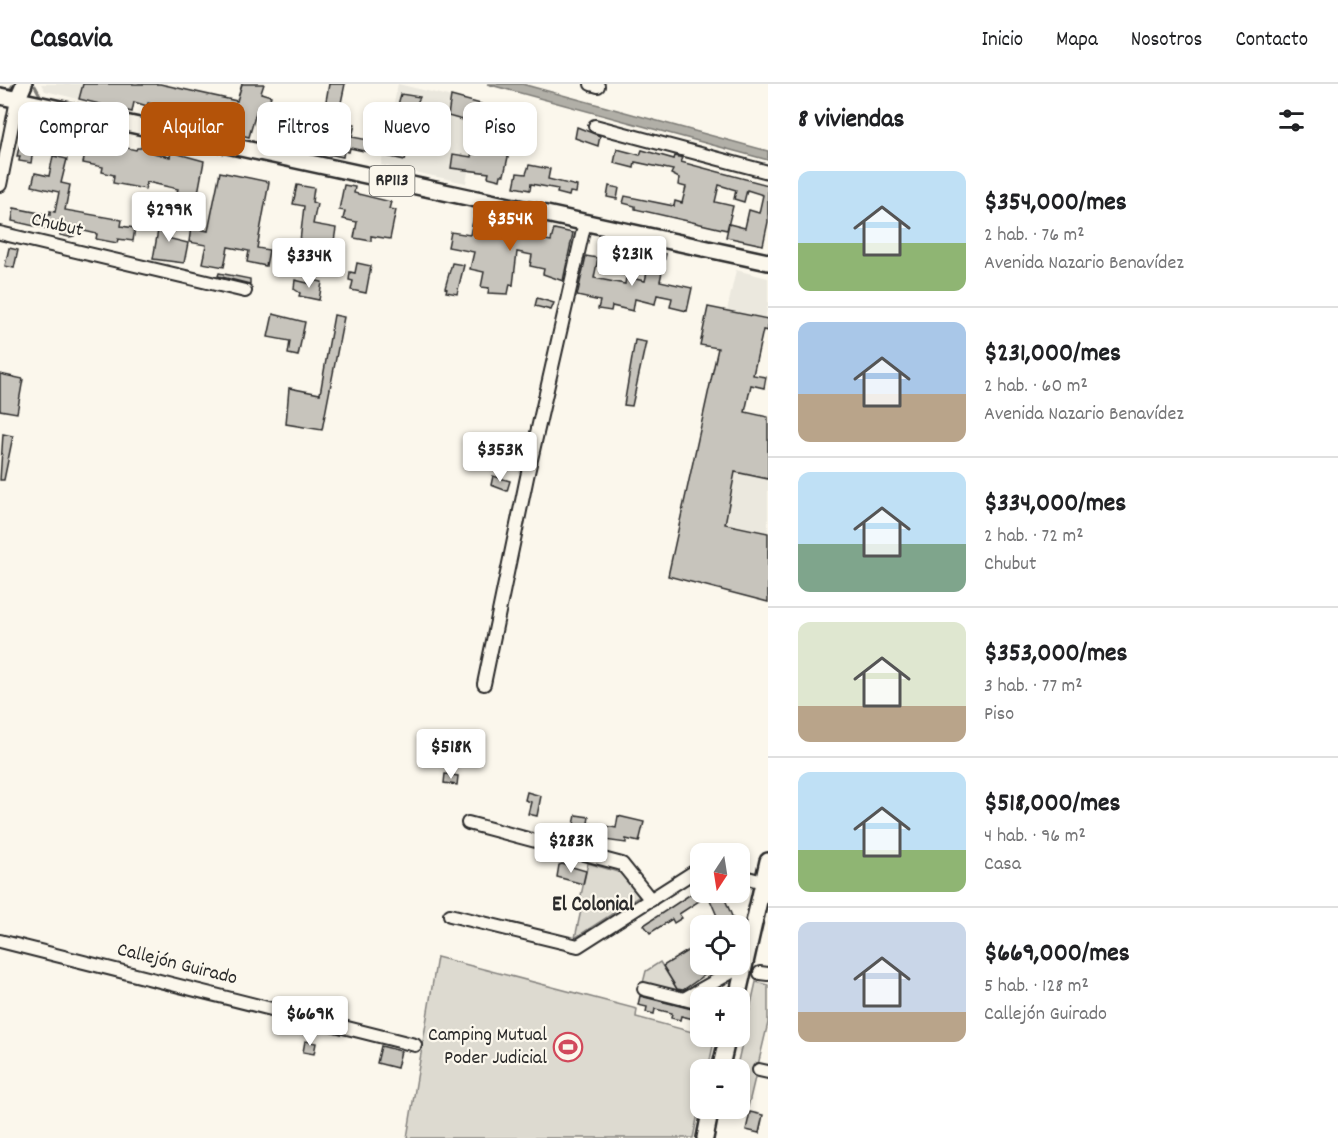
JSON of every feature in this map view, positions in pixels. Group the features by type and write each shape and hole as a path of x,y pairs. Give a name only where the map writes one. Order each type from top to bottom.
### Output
{"main road":[{"path":"17,100 24,84"},
{"name":"RP113","path":"0,96 768,262"},
{"path":"750,939 768,861"},
{"path":"705,1138 709,1119"}],"street":[{"path":"0,185 17,100"},
{"path":"595,126 768,172"},
{"path":"484,684 527,477 585,222"},
{"name":"Chubut","path":"0,233 246,291"},
{"path":"468,823 622,864 651,900"},
{"path":"450,915 578,946 690,875"},
{"path":"750,879 763,882"},
{"name":"Callejón Guirado","path":"0,941 415,1045"},
{"path":"684,999 726,975"},
{"path":"644,989 690,1001"}],"shaded area":[{"path":"41,84 139,84 132,112 129,111 129,102 91,102 45,91"},
{"path":"398,84 473,102 463,102 463,156 471,156 466,183 381,165 383,156 451,156 451,102 394,102"},
{"path":"487,84 522,84 768,151 768,160"},
{"path":"736,270 768,278 768,305 745,412 768,417 768,602 668,576"},
{"path":"588,863 621,873 640,896 575,938 583,901 580,900"},
{"name":"Camping Mutual Poder Judicial","path":"437,957 637,1009 636,1017 690,1031 690,1047 713,1047 710,1059 690,1059 690,1119 697,1119 693,1138 407,1138"},
{"path":"660,962 682,997 642,987 646,971"},
{"path":"756,982 768,985 768,1023 750,1099 750,1059 738,1059 741,1047 750,1047 750,1008"}],"building":[{"path":"83,84 160,84 237,101 242,84 264,84 261,93 271,96 269,102 257,102 249,137 245,136 245,102 141,102 141,104 134,102 132,112 129,111 129,102 91,102 79,99"},
{"path":"329,84 345,84 341,102 326,102"},
{"path":"401,94 420,97 418,102 399,102"},
{"path":"451,96 474,102 463,102 463,120 451,117"},
{"path":"351,123 355,124 352,137 363,139 363,151 351,148"},
{"path":"577,127 600,136 598,146 575,138"},
{"path":"129,148 136,150 137,148 141,148 141,156 186,156 204,161 193,220 182,218 186,194 177,192 178,189 147,182 145,189 113,183 114,175 102,172 103,167 83,163 85,156 129,156"},
{"path":"617,149 640,155 642,150 674,159 675,156 683,158 681,162 768,185 768,222 763,245 726,237 729,224 745,228 749,210 759,213 763,195 747,190 744,202 734,199 736,190 719,185 715,202 733,206 727,230 635,209 635,206 623,203 625,196 674,206 675,201 682,203 686,187 678,185 679,178 671,174 673,170 635,162 634,168 614,163"},
{"path":"453,154 471,157 508,156 504,175 501,175 500,180 488,177 489,173 451,168"},
{"path":"20,156 32,156 31,163 19,161"},
{"path":"53,156 67,159 61,183 70,185 65,210 122,220 121,226 135,228 133,241 118,239 117,243 96,239 97,234 80,230 75,230 74,236 69,237 60,235 61,232 12,221 14,208 50,215 50,211 55,212 59,192 32,186 35,173 49,176"},
{"path":"387,156 406,156 405,160"},
{"path":"529,165 550,169 548,179 577,186 576,193 570,192 569,196 557,193 558,189 531,184 530,190 514,187 517,173 526,174"},
{"path":"220,172 269,182 257,248 269,250 266,266 247,262 249,251 228,247 224,267 202,263 206,245 189,242 191,227 208,231"},
{"path":"297,185 314,188 312,202 317,204 313,224 336,228 332,254 299,250 304,206 293,204"},
{"path":"344,185 355,187 354,193 391,202 389,209 396,210 390,239 371,236 371,241 354,238 357,222 343,219 345,211 339,210"},
{"path":"609,186 619,188 617,199 607,197"},
{"path":"475,212 504,218 501,230 523,236 551,241 554,229 573,233 563,281 543,274 544,269 530,266 532,255 517,252 513,285 510,284 508,294 488,293 489,288 481,287 484,272 470,269 474,252 448,247 451,232 470,235"},
{"path":"161,213 177,216 175,223 170,222 167,238 188,243 184,263 153,259"},
{"path":"9,248 18,250 14,268 5,266"},
{"path":"652,251 666,254 660,281 692,288 687,311 670,307 672,298 657,295 655,304 635,299 633,311 612,306 611,311 598,309 600,301 577,296 586,256 598,258 594,278 625,284 626,277 645,281"},
{"path":"357,263 371,266 366,293 351,290 353,281 349,280 350,272 355,273"},
{"path":"452,263 464,265 457,294 446,292 445,288"},
{"path":"219,273 250,279 250,284 218,276"},
{"path":"295,280 312,284 313,280 322,282 319,300 299,296 300,293 294,289"},
{"path":"537,298 554,303 551,310 535,306"},
{"path":"708,307 768,319 768,331 763,330 753,375 766,377 764,388 751,385 745,412 768,417 768,479 735,472 725,524 768,533 768,602 668,576 718,348 700,345"},
{"path":"273,314 305,322 298,356 288,354 290,341 268,337"},
{"path":"334,315 344,317 322,430 286,424 289,388 320,394"},
{"path":"635,340 646,342 632,406 624,405"},
{"path":"0,374 23,379 17,413 0,410"},
{"path":"3,434 13,436 4,480 0,480"},
{"path":"493,476 510,481 507,491 491,485"},
{"path":"445,774 458,776 457,785 444,783"},
{"path":"527,792 541,796 537,816 528,814 531,802 525,800"},
{"path":"576,815 589,817 588,823 616,828 618,816 644,822 639,842 626,839 626,843 605,840 603,850 578,843 579,836 572,834"},
{"path":"559,865 586,871 583,884 557,877"},
{"path":"690,895 690,903 696,903 679,914 682,918 674,923 672,919 650,933 644,925"},
{"path":"711,903 727,903 731,915 717,915"},
{"path":"690,949 690,975 705,975 683,990 677,989 663,966"},
{"path":"640,996 690,1008 690,1018 681,1016 680,1020 671,1018 672,1013 655,1009 654,1014 646,1012 647,1007 638,1005"},
{"path":"305,1041 316,1043 314,1054 303,1052"},
{"path":"381,1046 401,1051 397,1068 377,1063"},
{"path":"750,1112 763,1115 759,1133 746,1130"}],"waterway":[{"path":"0,88 10,89 14,84"},
{"path":"35,86 41,97 64,102"}],"place":[{"name":"Camping Mutual Poder Judicial","path":"568,1047"}],"district":[{"name":"El Colonial","path":"593,906"}]}
